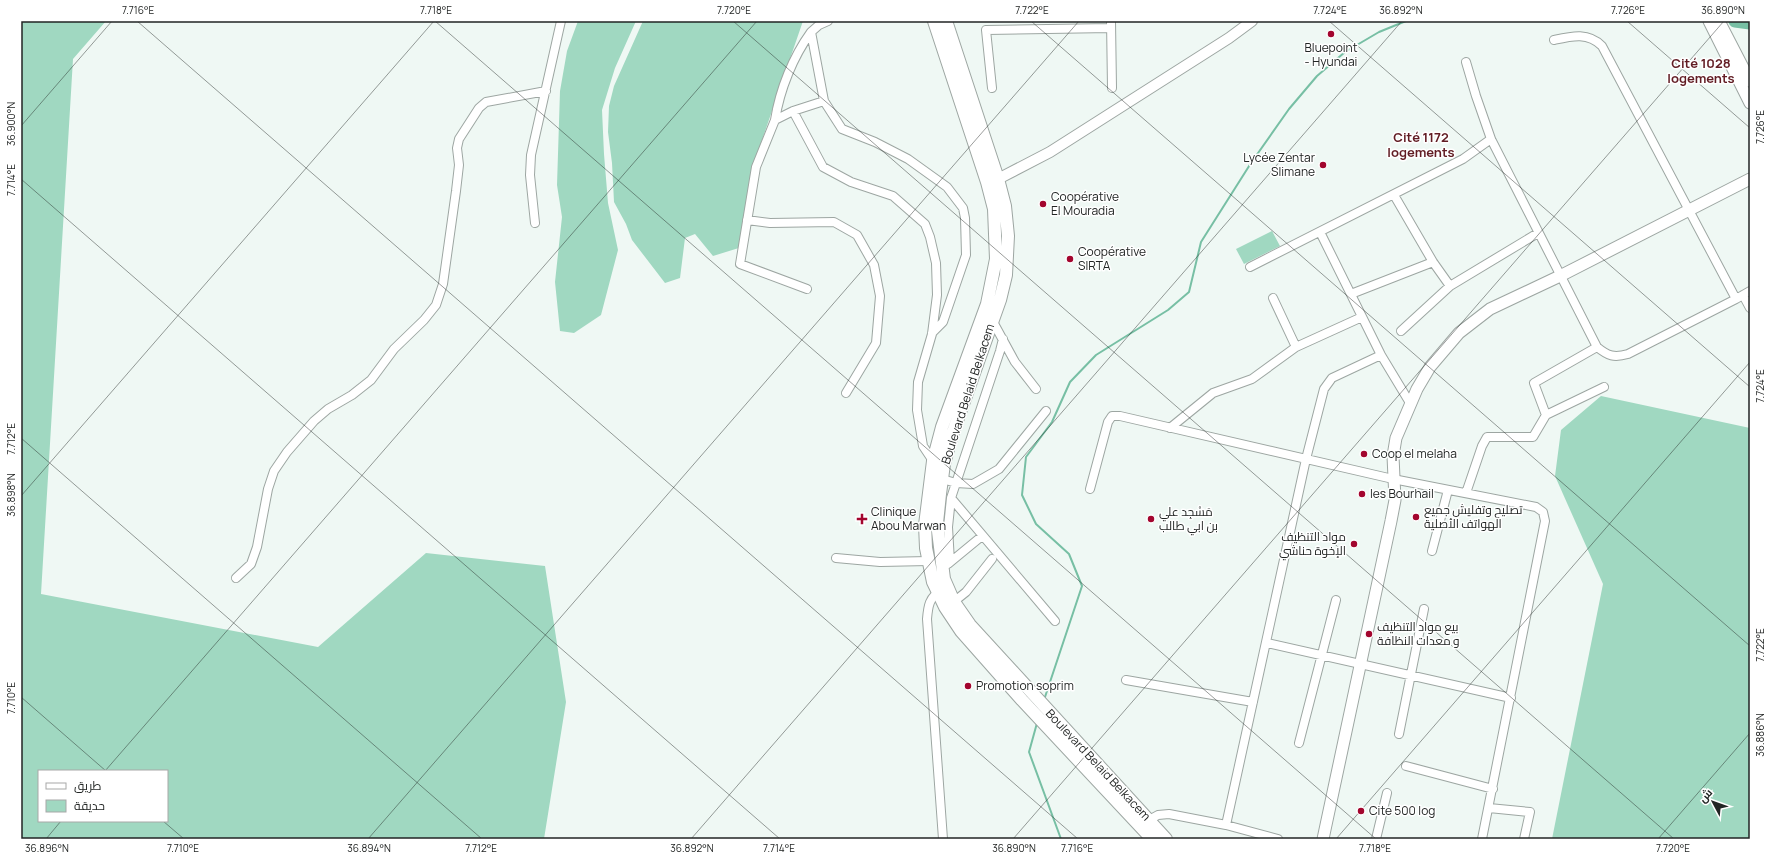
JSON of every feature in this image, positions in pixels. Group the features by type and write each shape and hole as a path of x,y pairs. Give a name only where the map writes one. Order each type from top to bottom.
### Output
{"main road":[{"name":"Boulevard Belaid Belkacem","path":"934,21 994,209 996,259 987,304 942,428 933,461 925,525 929,561 961,630 1166,839"},
{"name":"Boulevard Belaid Belkacem","path":"942,590 947,565 938,523 944,464 959,412 992,320 1006,275 1008,236 1005,206 998,179 946,21"},
{"path":"1709,21 1750,81"},
{"path":"1719,21 1750,103"},
{"path":"1323,839 1395,500 1393,456 1396,438 1410,403 1430,368 1459,333 1476,318 1490,309 1560,276 1750,179"},
{"name":"Boulevard Belaid Belkacem","path":"1050,721 1152,839"}],"street":[{"path":"535,223 530,175 530,155 561,21"},
{"path":"807,290 740,264 756,167 775,120 777,105 799,49 811,32 819,25 828,21"},
{"path":"998,179 1050,152 1229,38 1252,21"},
{"path":"992,88 986,30 1111,25 1112,88"},
{"path":"811,32 824,101 842,128 908,159 947,187 963,208 965,218 966,255 943,322 932,334"},
{"path":"1554,40 1574,36 1588,36 1596,40 1602,46 1690,210 1750,308"},
{"path":"1466,62 1491,139 1560,276 1598,347 1608,355 1617,357 1628,354 1743,295"},
{"path":"236,578 252,564 257,547 268,489 274,471 287,452 314,421 328,409 352,396 371,380 394,348 424,320 436,305 443,284 456,191 459,165 457,148 459,138 478,108 486,102 546,91"},
{"path":"775,120 793,111 824,101"},
{"path":"793,111 823,167 852,182 893,196 925,224 930,237 936,264 937,295 932,334 918,382 917,410 923,446 933,461"},
{"path":"1250,267 1463,159 1491,139"},
{"path":"1394,195 1433,262 1450,286"},
{"path":"747,220 770,223 834,222 857,235 874,265 880,296 876,343 846,393"},
{"path":"1320,232 1381,355 1410,403"},
{"path":"1401,332 1450,286 1538,233"},
{"path":"1350,294 1433,262"},
{"path":"1273,298 1296,347"},
{"path":"1170,428 1213,393 1252,379 1296,347 1362,316"},
{"path":"992,320 1015,362 1036,389"},
{"path":"947,565 948,527 951,498 1003,339"},
{"path":"1546,415 1534,383 1598,347"},
{"path":"1226,825 1306,459 1327,383 1338,375 1381,355"},
{"path":"1466,493 1482,446 1487,437 1533,437 1546,415 1604,387"},
{"path":"942,479 956,483 973,484 999,469 1046,411"},
{"path":"1090,489 1108,422 1112,416 1120,416 1393,479 1536,507 1543,512 1546,521 1482,839"},
{"path":"1432,551 1448,490"},
{"path":"951,498 1055,621"},
{"path":"947,565 982,536"},
{"path":"836,558 880,562 929,561"},
{"path":"950,604 966,592 992,559"},
{"path":"942,590 928,605 927,619 943,839"},
{"path":"1299,743 1336,600"},
{"path":"1400,734 1424,609"},
{"path":"1267,643 1511,698"},
{"path":"1126,680 1253,702"},
{"path":"1406,766 1493,789"},
{"path":"1376,839 1387,793"},
{"path":"1489,808 1530,812 1524,839"},
{"path":"1149,820 1158,815 1169,814 1226,825 1278,839"}],"green space":[{"path":"21,21 106,21 73,59 41,594 318,647 426,553 545,566 566,702 544,839 21,839"},
{"path":"578,21 636,21 615,68 602,110 608,203 618,250 601,315 574,333 560,331 555,282 562,217 557,185 560,91 567,51"},
{"path":"643,21 803,21 751,172 742,247 713,256 695,234 685,238 680,278 665,283 632,240 626,224 614,202 612,163 608,132 609,106 614,86"},
{"path":"1272,231 1280,246 1244,264 1236,249"},
{"path":"1601,396 1750,428 1750,839 1552,839 1603,584 1555,476 1561,430"}],"waterway":[{"path":"1044,700 1082,586 1069,554 1036,524 1022,495 1026,457 1052,422 1070,382 1096,355 1168,310 1189,292 1201,242 1251,163 1289,109 1317,76 1345,52 1379,32 1406,21"},
{"path":"1735,21 1750,23"},
{"path":"1037,723 1029,752 1061,839"}],"place":[{"name":"Bluepoint - Hyundai","path":"1331,34"},
{"name":"Lycée Zentar Slimane","path":"1323,165"},
{"name":"Coopérative El Mouradia","path":"1043,204"},
{"name":"Coopérative SIRTA","path":"1070,259"},
{"name":"Coop el melaha","path":"1364,454"},
{"name":"les Bourhail","path":"1362,494"},
{"name":"تصليح وتفليش جميع الهواتف الأصلية","path":"1416,517"},
{"name":"Clinique Abou Marwan","path":"862,519"},
{"name":"مَسْجِد علي بن ابي طالب","path":"1151,519"},
{"name":"مواد التنظيف الإخوة حناشي","path":"1354,544"},
{"name":"بيع مواد التنظيف و معدات النظافة","path":"1369,634"},
{"name":"Promotion soprim","path":"968,686"},
{"name":"Cite 500 log","path":"1361,811"}],"district":[{"name":"Cité 1028 logements","path":"1701,70"},
{"name":"Cité 1172 logements","path":"1421,144"}]}
